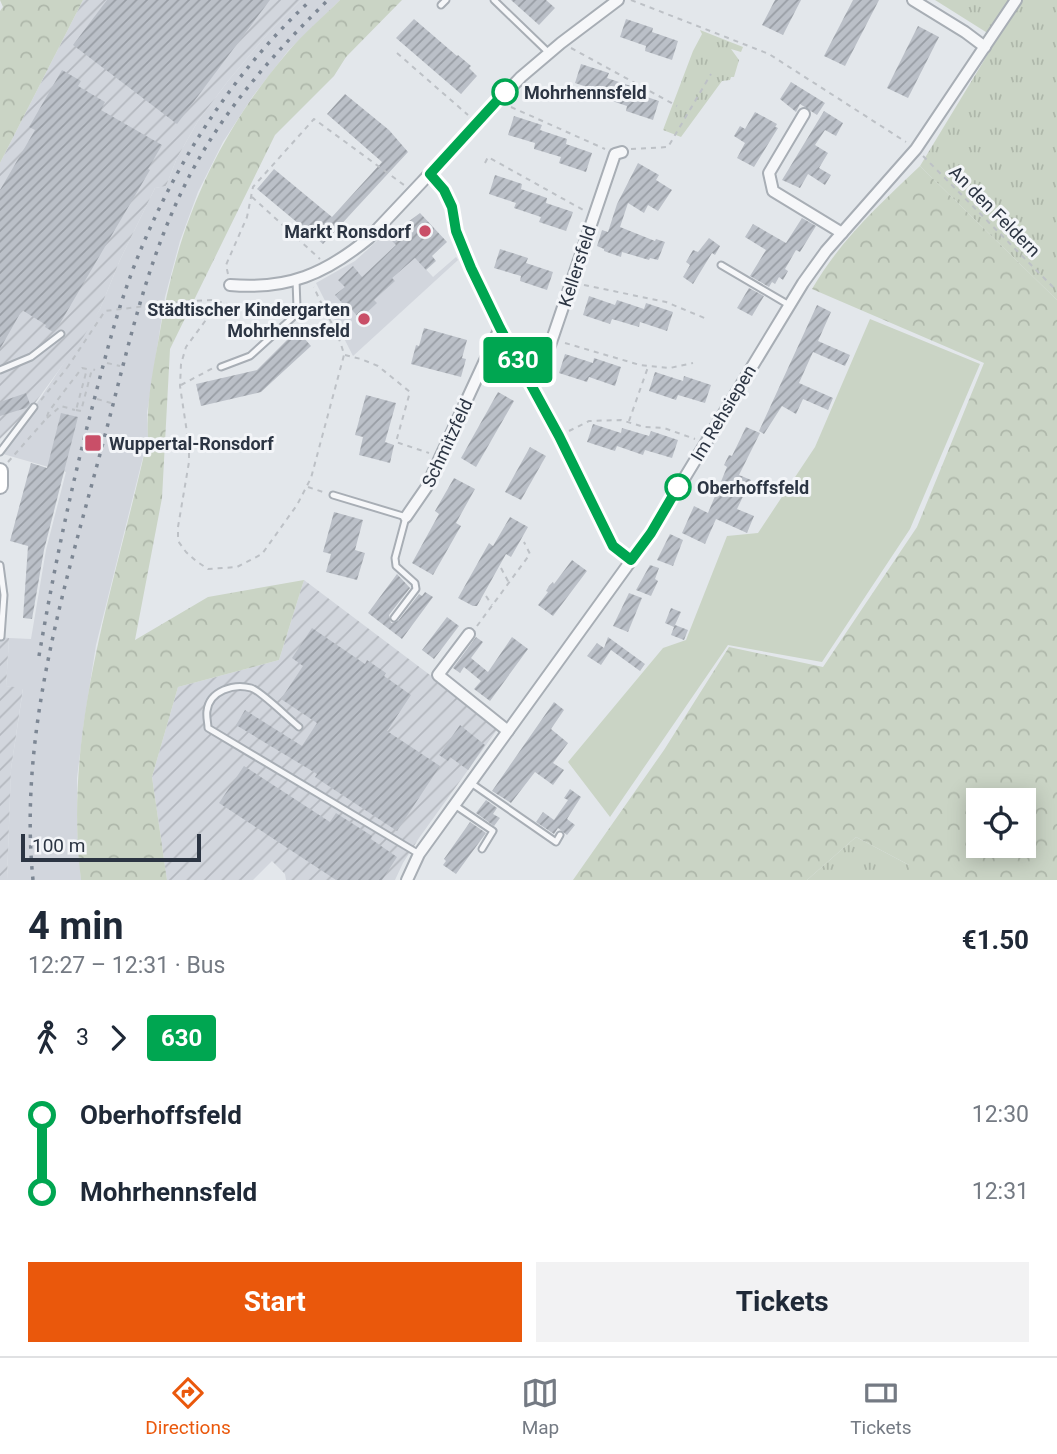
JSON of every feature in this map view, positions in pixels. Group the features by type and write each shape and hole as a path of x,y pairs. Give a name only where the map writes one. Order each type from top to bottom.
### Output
{"street":[{"path":"230,285 258,288 296,280 344,259 369,238 498,101 549,53 618,0"},
{"path":"913,0 985,47"},
{"name":"Im Rehsiepen","path":"407,880 419,854 651,533 789,305 826,251 916,149 1016,0"},
{"path":"804,114 769,173 774,191 842,233"},
{"name":"Kellersfeld","path":"529,379 544,363 594,216 619,153"},
{"path":"430,174 444,190 471,268 613,546 631,560"},
{"name":"Schmitzfeld","path":"406,517 426,488 500,328"},
{"path":"0,486 5,466"},
{"path":"469,634 438,675 508,731"}],"lane":[{"path":"494,0 549,53"},
{"path":"722,265 789,305"},
{"path":"221,367 250,356 292,318 297,307 296,280"},
{"path":"0,370 32,357 61,334"},
{"path":"0,452 34,408"},
{"path":"333,495 406,517 395,558 396,566 415,583 416,589 394,618"},
{"path":"0,565 4,595 1,637"},
{"path":"299,727 253,688 233,686 219,692 210,701 206,712 208,728 419,854"},
{"path":"471,783 556,842 560,835"},
{"path":"455,805 493,831 482,849"}],"path":[{"name":"An den Feldern","path":"631,0 769,54 916,149 1057,291"},
{"path":"561,43 677,106"},
{"path":"397,53 477,123"},
{"path":"498,101 619,153 635,148 668,147 711,74"},
{"path":"230,285 226,265 247,217 253,187 314,119 412,192"},
{"path":"485,163 488,157 594,216"},
{"path":"251,196 328,267"},
{"path":"34,408 67,368 105,311 187,301 214,300 227,304 211,313 186,347 181,364 180,386 189,462 178,541 195,561 208,569 237,567 262,554 281,531 307,487 344,355 341,342 324,312 310,276"},
{"path":"571,282 666,302 707,319"},
{"path":"564,343 648,366 670,368 693,363"},
{"path":"344,355 378,366 410,392 396,442 441,457"},
{"path":"107,363 120,366"},
{"path":"628,422 648,366"},
{"path":"180,386 221,367"},
{"path":"46,419 49,411 82,368 87,369 76,410"},
{"path":"5,466 46,419 61,407 81,411 92,369 95,370"},
{"path":"104,401 105,397"},
{"path":"97,399 111,403"},
{"path":"559,436 589,422 621,420 644,427 664,428 704,442"},
{"path":"307,487 333,495"},
{"path":"469,634 474,632 530,554 524,542"},
{"path":"501,568 509,584"},
{"path":"486,596 493,606"}],"shaded area":[{"path":"83,0 301,0 270,31 198,121 177,158 166,186 155,188 100,309 84,336 32,407 0,439 0,163"},
{"path":"301,0 340,0 288,51 253,96 223,142 198,192 180,241 165,297 147,413 148,437 96,645 84,722 77,778 81,880 7,880 11,769 23,689 6,686 9,638 31,639 46,550 66,472 3,454 100,309 155,188 166,186 177,158 198,121 270,31"},
{"name":"Städtischer Kindergarten Mohrhennsfeld","path":"389,230 433,277 456,257 458,260 353,356 316,283 355,261"},
{"path":"304,580 499,727 419,838 395,880 286,880 285,874 272,861 253,880 167,880 152,777 178,687 279,660"},
{"path":"0,637 9,638 6,686 23,688 11,769 7,880 0,880"}],"green space":[{"path":"0,0 83,0 0,163 0,11 3,7"},
{"path":"340,0 402,0 346,57 334,76 275,135 170,349 162,498 135,640 208,597 304,580 279,660 178,687 152,777 167,880 81,880 77,823 85,712 95,657 148,437 152,374 176,259 203,186 239,117 287,53"},
{"path":"935,0 1057,0 1057,300 920,166 997,39"},
{"path":"700,30 743,47 741,52 731,49 739,60 734,77 722,81 681,137 663,130 702,34"},
{"path":"920,166 1057,300 1057,880 909,880 909,865 856,837 807,880 573,880 664,750 729,647 823,667 917,527 984,363 812,289 848,238"},
{"path":"870,319 980,364 910,529 822,662 728,645 610,817 568,762 663,648 686,640 727,536 758,533 815,447"},
{"path":"856,837 909,865 909,880 807,880"}],"building":[{"path":"107,0 270,0 177,124 73,45"},
{"path":"511,0 546,0 555,8 539,25"},
{"path":"775,0 801,0 783,35 762,25"},
{"path":"853,0 879,0 845,66 824,56"},
{"path":"414,19 471,66 469,68 477,76 461,94 396,38"},
{"path":"626,19 653,28 652,32 678,41 672,60 645,51 646,46 620,37"},
{"path":"918,26 939,37 908,98 887,88"},
{"path":"581,64 609,73 607,78 634,87 632,92 659,101 653,120 626,111 627,106 600,97 602,92 575,83"},
{"path":"62,70 81,81 78,86 105,102 101,110 162,145 59,325 53,332 22,310 0,349 0,190 35,130 29,127"},
{"path":"791,82 825,103 817,115 800,104 796,112 780,99"},
{"path":"345,94 389,130 408,152 323,244 257,189 274,169 332,217 382,162 327,114"},
{"path":"824,111 843,123 836,136 825,130 815,145 828,153 819,168 831,175 825,185 808,174 800,188 782,180"},
{"path":"755,112 777,124 775,127 778,128 754,167 737,158 745,143 734,136 740,126 745,129"},
{"path":"514,116 542,125 540,130 567,139 566,144 592,153 586,172 559,163 561,157 534,149 535,143 508,135"},
{"path":"638,163 659,175 656,180 672,190 658,211 648,205 644,213 628,203 620,227 655,241 665,242 658,260 622,252 621,257 597,246 602,230 608,232 617,204"},
{"path":"495,175 522,184 521,189 547,198 546,203 573,212 566,231 539,222 541,217 514,208 516,203 489,194"},
{"path":"420,213 447,242 432,256 436,261 426,270 415,258 392,278 395,281 374,300 377,303 360,319 335,295 345,287 338,280 353,266 362,277 396,245 392,241 402,229 400,228"},
{"path":"802,218 816,226 800,252 796,250 785,269 788,271 783,280 779,277 775,284 772,282 769,287 750,276 766,250 745,237 753,224 786,243"},
{"path":"709,238 720,246 715,255 712,253 693,284 683,277 690,265 686,262 693,250 698,252"},
{"path":"500,249 528,258 526,263 553,272 547,290 520,281 521,276 494,268"},
{"path":"749,288 764,296 752,316 737,308"},
{"path":"589,296 615,305 617,300 644,309 646,303 673,312 667,331 640,322 639,327 612,319 610,324 583,315"},
{"path":"817,305 831,312 818,341 850,355 845,366 813,352 799,383 833,398 828,410 803,399 796,414 782,406 764,434 759,431"},
{"path":"424,328 467,340 461,377 411,364"},
{"path":"297,330 311,346 261,392 201,406 196,384 257,370"},
{"path":"565,354 593,363 594,358 621,367 615,386 589,377 587,382 559,373"},
{"path":"655,372 683,381 684,376 711,385 705,403 678,395 676,400 649,391"},
{"path":"498,392 514,401 476,467 461,458"},
{"path":"26,393 30,404 26,408 0,416 0,402"},
{"path":"366,395 396,403 385,442 394,445 390,463 359,455 363,437 355,435"},
{"path":"61,413 78,417 44,550 32,619 23,618 28,546 10,541 31,463 47,468"},
{"path":"593,424 621,433 622,428 649,436 651,431 678,440 672,458 645,450 643,455 617,446 615,451 587,442"},
{"path":"746,427 760,433 739,475 751,480 737,509 754,516 747,533 716,519 705,544 682,533 694,506 708,513 727,467 724,465 729,455 732,456"},
{"path":"530,447 546,456 521,500 505,492"},
{"path":"454,478 475,489 456,523 461,526 433,575 412,563 439,514 435,511"},
{"path":"334,512 363,520 355,550 365,553 357,580 326,572 331,554 323,552"},
{"path":"510,517 528,527 511,557 506,554 477,606 473,606 458,598 489,543 493,546"},
{"path":"670,534 683,540 673,566 657,560"},
{"path":"572,560 587,571 553,616 538,605 548,592 546,591 549,586 553,582 554,584"},
{"path":"650,565 659,568 655,579 658,581 651,596 636,590"},
{"path":"397,574 410,588 389,615 391,623 398,621 419,594 422,596 425,592 433,597 402,639 368,613"},
{"path":"629,593 642,598 628,632 613,626"},
{"path":"671,608 681,612 675,625 688,630 684,640 671,635 674,627 665,623"},
{"path":"447,617 459,626 434,659 422,650"},
{"path":"312,628 365,664 367,660 411,695 387,731 440,766 397,831 315,777 317,774 236,725 245,710 302,746 317,723 281,699 303,666 292,658"},
{"path":"476,637 483,642 471,658 488,672 512,637 528,649 490,701 474,689 481,681 464,667 460,673 453,668"},
{"path":"608,637 645,664 640,671 611,650 601,665 587,656 597,643 604,648"},
{"path":"554,702 564,710 551,729 568,743 553,763 564,770 553,785 535,772 511,803 492,791"},
{"path":"460,725 485,745 468,770 450,757 448,761 439,755"},
{"path":"244,766 330,822 336,813 372,836 371,839 397,857 382,880 336,880 219,803"},
{"path":"570,789 581,797 567,819 575,825 567,835 558,828 554,834 536,822 543,812 554,820 568,800 564,798"},
{"path":"486,800 497,808 493,814 500,818 494,826 476,813"},
{"path":"470,822 486,833 456,874 443,865 446,861 444,859"}],"railway":[{"path":"39,656 62,533 83,442 112,332 139,254 171,184 211,118 258,56 311,0"},
{"path":"33,880 30,824 32,768 49,657 130,337 150,270 191,173 220,125 271,60 328,0"}],"bus line":[{"name":"630","path":"505,92 430,174 444,190 452,207 456,231 471,268 500,328 579,474 613,546 631,560 651,533 678,487"}],"place":[{"name":"Mohrhennsfeld","path":"505,92"},
{"name":"Markt Ronsdorf","path":"425,231"},
{"name":"Städtischer Kindergarten Mohrhennsfeld","path":"364,319"},
{"name":"Wuppertal-Ronsdorf","path":"93,443"},
{"name":"Oberhoffsfeld","path":"678,487"}]}
